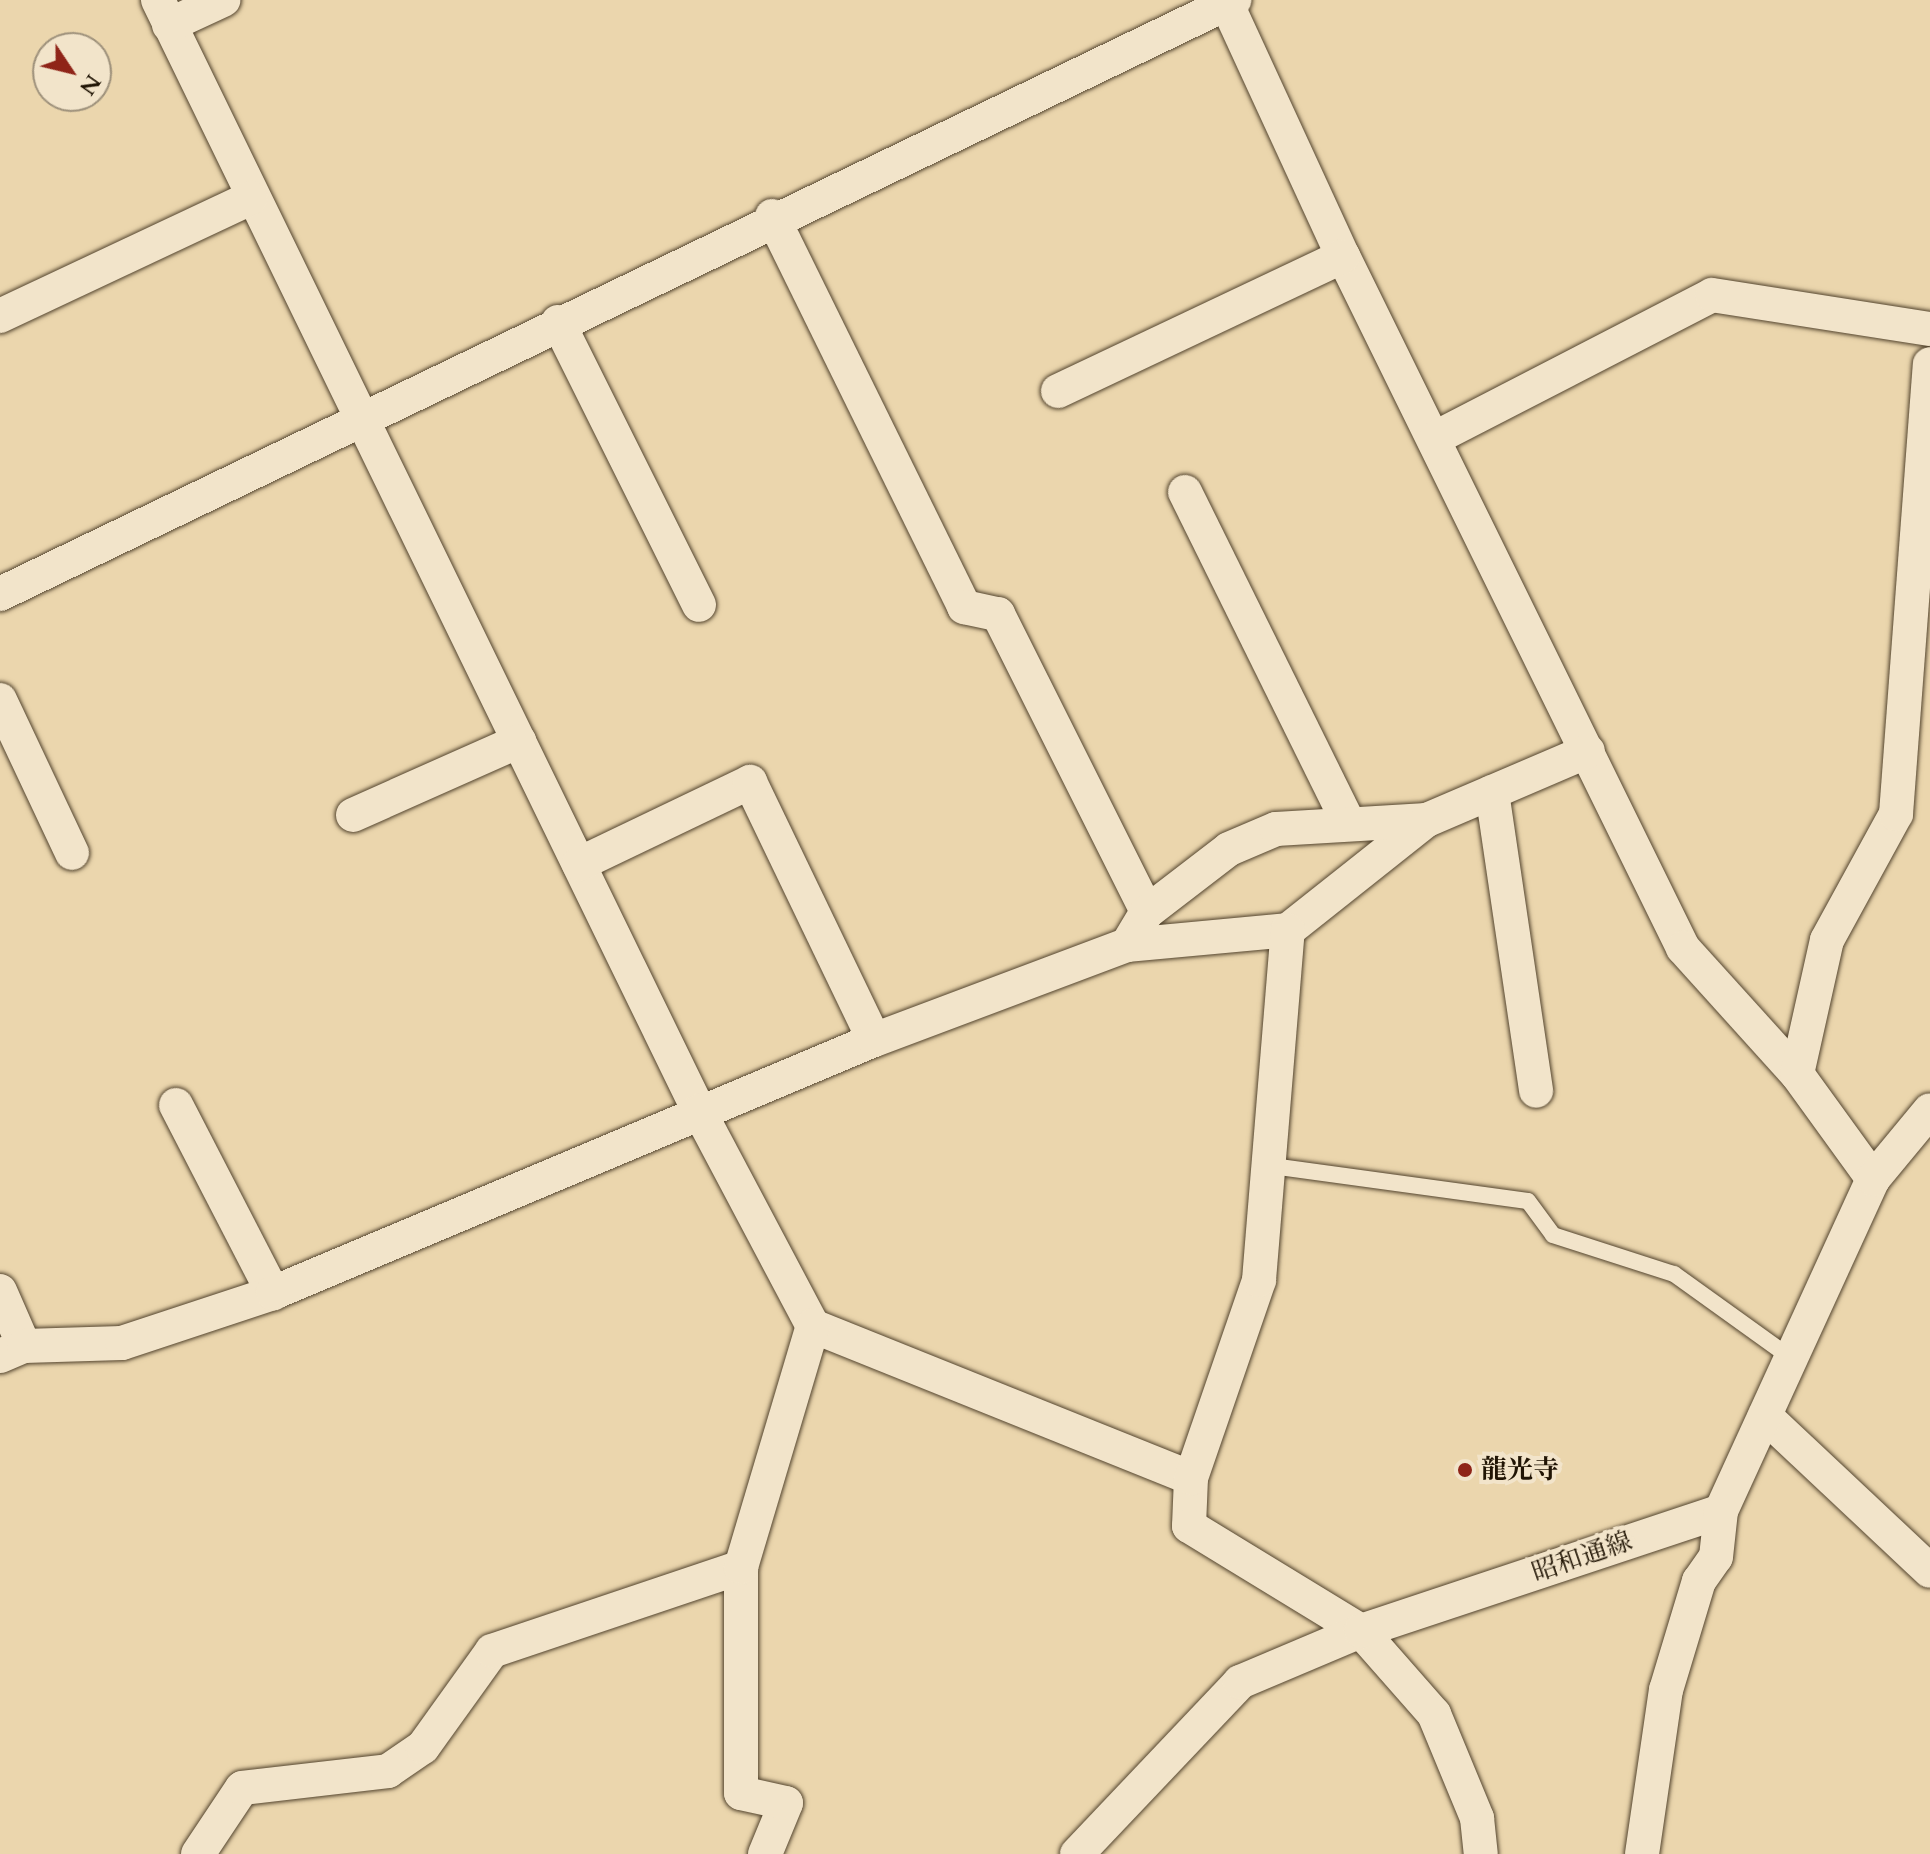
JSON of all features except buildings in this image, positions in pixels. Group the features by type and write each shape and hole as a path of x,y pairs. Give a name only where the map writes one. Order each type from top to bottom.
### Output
{"street":[{"path":"223,0 164,12 251,198 699,1111 813,1326 1191,1478"},
{"path":"0,594 772,216 1229,1 1343,256 1437,437 1683,948 1797,1074 1873,1179"},
{"path":"0,316 251,198"},
{"path":"772,216 964,607 998,614 1147,912"},
{"path":"1058,391 1343,256"},
{"path":"1437,437 1712,295 1930,329"},
{"path":"558,322 699,605"},
{"path":"1797,1074 1827,940 1896,814 1930,364"},
{"path":"1185,492 1349,824"},
{"path":"0,700 72,853"},
{"path":"353,815 519,741"},
{"path":"0,1291 12,1351 122,1343 273,1293 699,1111 874,1040 1127,945 1288,930 1427,820 1588,751"},
{"path":"579,864 750,782 874,1040"},
{"path":"1492,792 1536,1091"},
{"path":"1127,945 1147,912 1229,849 1276,829 1427,820"},
{"path":"1288,930 1272,1166 1259,1280 1191,1478 1189,1526 1361,1631 1434,1714 1477,1818 1481,1854"},
{"path":"176,1105 273,1293"},
{"path":"1642,1854 1666,1690 1699,1581 1716,1557 1721,1511 1765,1416 1788,1356 1873,1179 1930,1110"},
{"path":"765,1854 786,1803 741,1793 741,1567 813,1326"},
{"path":"1765,1416 1930,1571"},
{"name":"昭和通線","path":"1077,1854 1240,1682 1361,1631 1721,1511"},
{"path":"198,1854 242,1788 388,1771 423,1747 492,1651 741,1567"}],"lane":[{"path":"1272,1166 1528,1201 1553,1235 1674,1274 1788,1356"}],"place":[{"name":"龍光寺","path":"1465,1470"}]}
